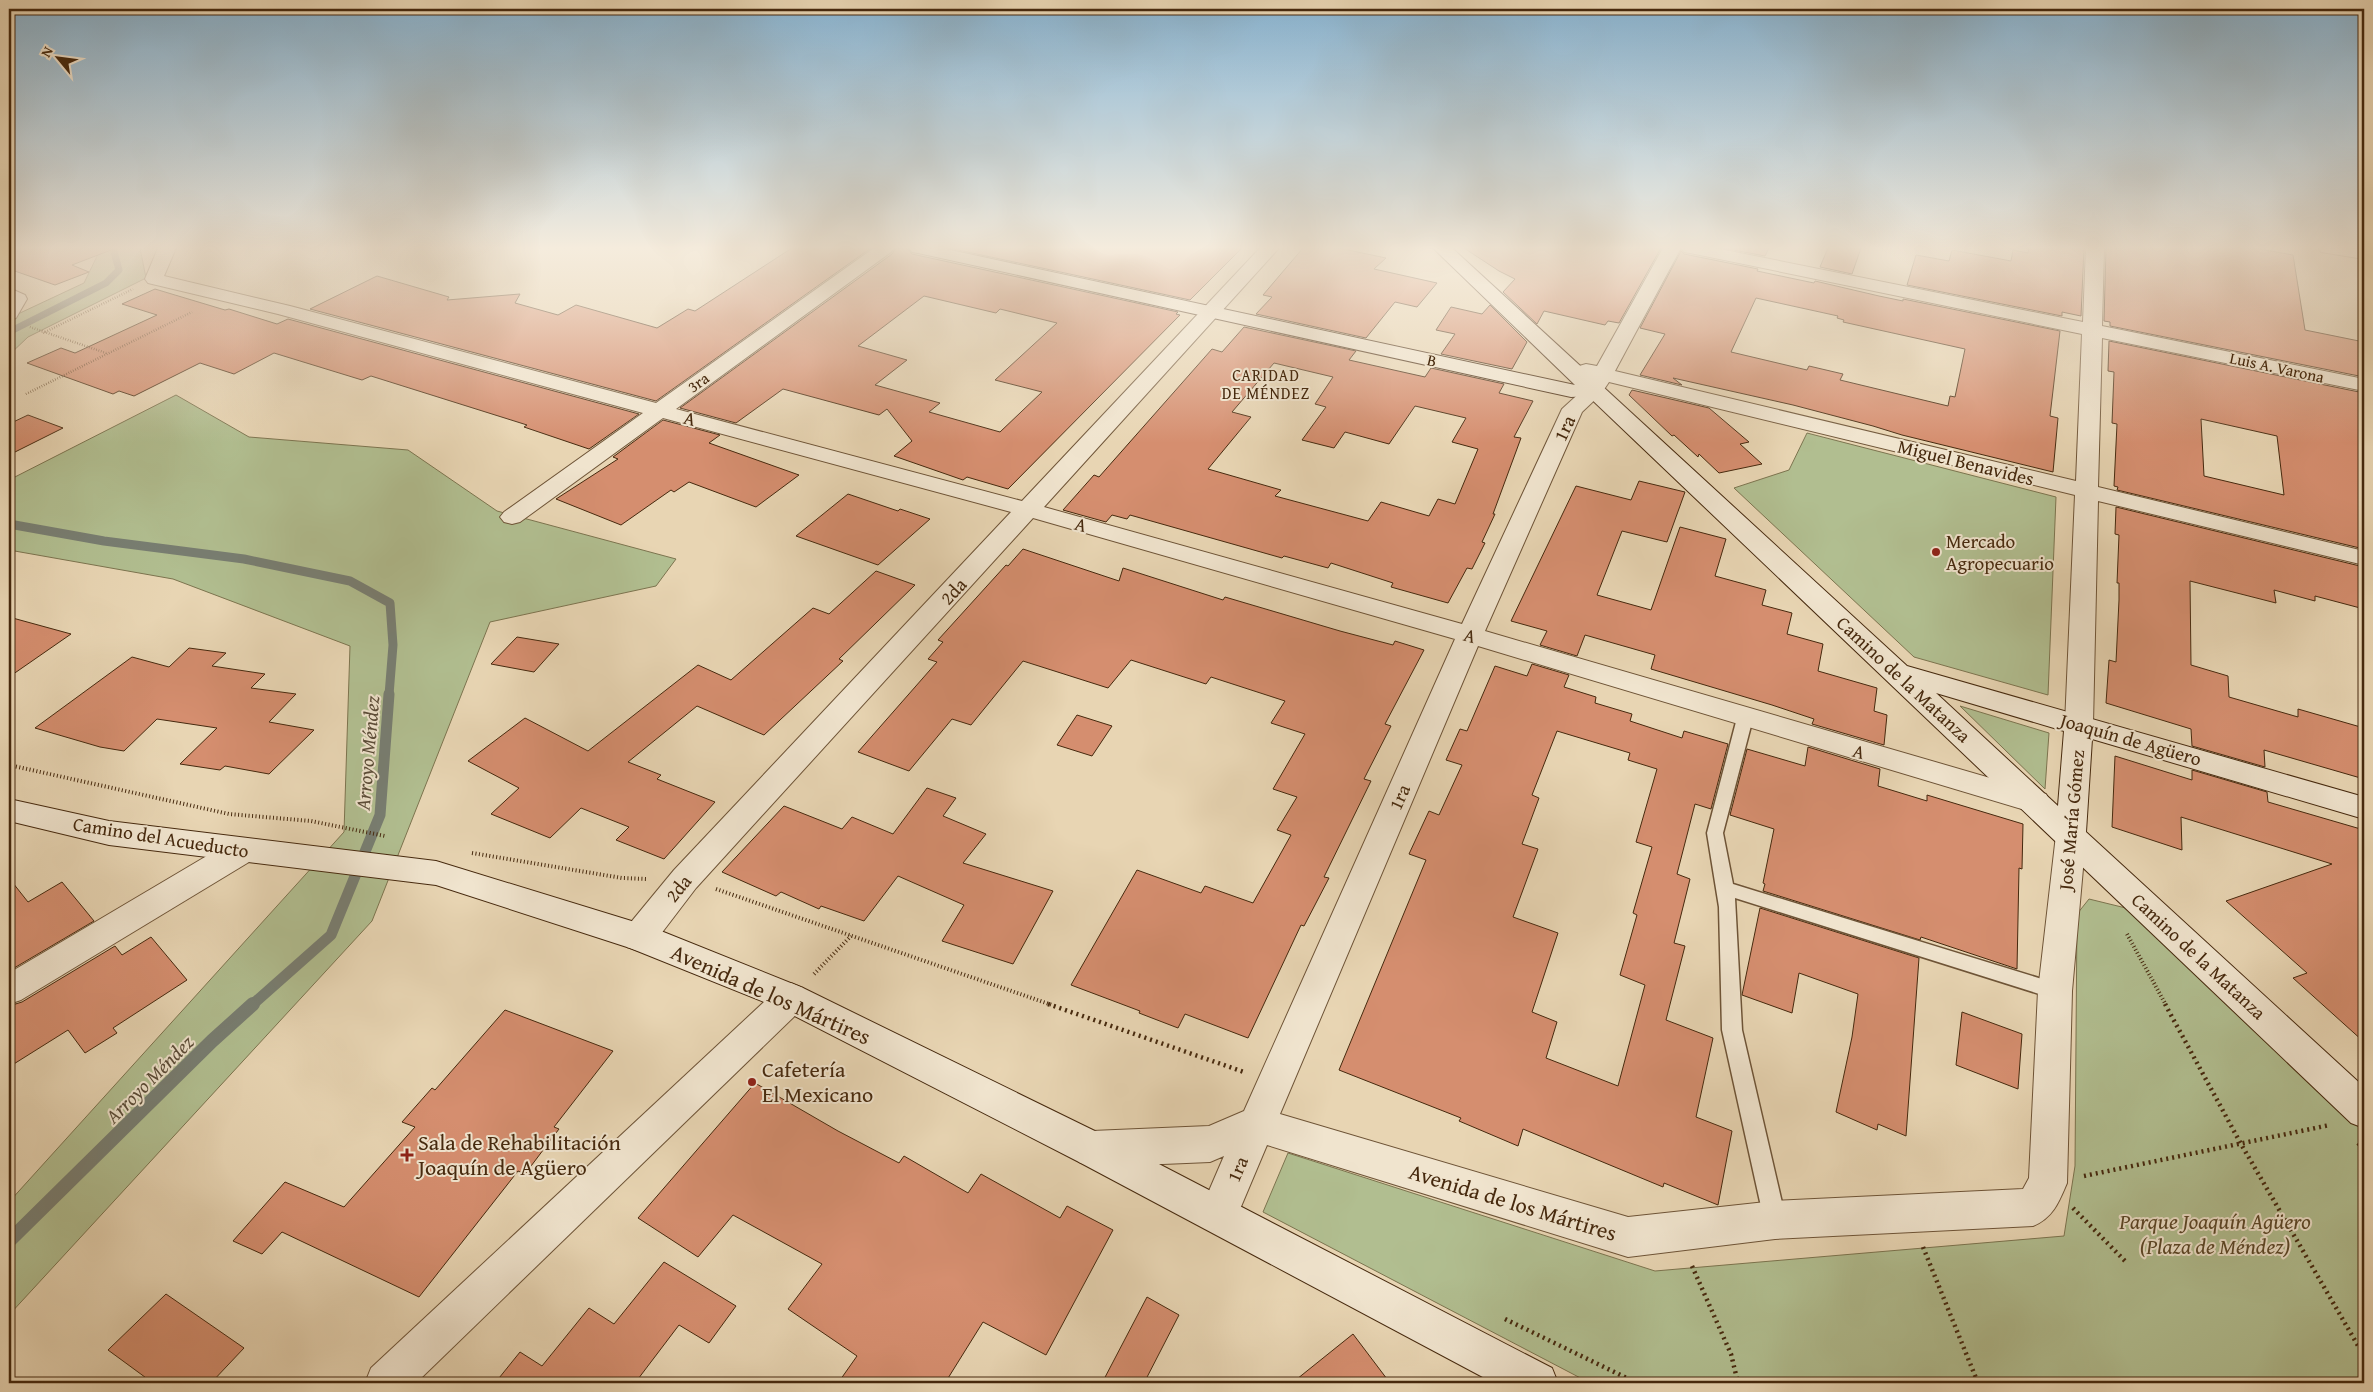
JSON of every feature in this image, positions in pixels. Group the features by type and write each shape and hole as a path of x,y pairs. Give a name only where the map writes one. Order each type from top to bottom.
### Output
{"street":[{"name":"A","path":"289,313 660,410 1029,510 1470,635 2035,802"},
{"name":"3ra","path":"512,517 794,313"},
{"name":"2da","path":"639,937 685,879 1210,313"},
{"name":"B","path":"1221,313 1571,392 1598,382"},
{"name":"Miguel Benavides","path":"1512,313 1568,365 1598,382 2087,491 2364,558"},
{"name":"1ra","path":"1218,1214 1470,635 1573,409 1598,382 1636,313"},
{"name":"Luis A. Varona","path":"2008,313 2364,385"},
{"name":"José María Gómez","path":"2040,1195 2055,991 2080,724 2093,313"},
{"name":"Camino de la Matanza","path":"1598,382 1898,672 2071,835 2351,1117"},
{"name":"Joaquín de Agüero","path":"1898,672 2364,808"},
{"name":"Camino del Acueducto","path":"9,810 109,833 436,873"},
{"path":"9,990 243,850"},
{"name":"Avenida de los Mártires","path":"436,873 639,937 791,998 1092,1149 1538,1383"},
{"path":"386,1383 791,998"},
{"name":"Avenida de los Mártires","path":"1092,1149 1210,1144 1256,1124 1628,1237 1775,1220 1909,1213 2040,1195"}],"lane":[{"path":"1746,718 1715,833 1728,907 1732,1030 1775,1220"},
{"path":"1724,888 2055,991"}],"path":[{"path":"84,313 43,332 106,354"},
{"path":"26,394 189,313"},
{"path":"9,765 229,814 311,821 389,837"},
{"path":"467,852 622,878 685,879 1275,1082"},
{"path":"2124,928 2241,1144 2364,1356"},
{"path":"791,998 851,936"},
{"path":"2040,1195 2351,1117"},
{"path":"2040,1195 2126,1262"},
{"path":"1909,1213 1978,1383"},
{"path":"1676,1231 1731,1354 1738,1383"},
{"path":"1504,1319 1637,1383"},
{"path":"2360,1383 2364,1380"}],"green space":[{"path":"20,313 76,313 28,337 9,355 9,322"},
{"path":"176,395 249,437 408,450 497,511 676,559 656,586 490,622 372,921 9,1315 9,1202 344,832 350,646 173,579 9,550 9,480"},
{"path":"1807,433 2056,497 2048,695 1914,657 1734,488 1789,470"},
{"path":"1960,706 2049,733 2045,789"},
{"name":"Parque Joaquín Agüero (Plaza de Méndez)","path":"2089,899 2138,911 2364,1126 2364,1383 1590,1383 1263,1212 1288,1153 1655,1271 2064,1236 2075,1166 2077,914"}],"building":[{"path":"151,313 242,313 277,324 288,319 639,414 589,449 524,427 527,425 371,376 362,380 274,353 234,374 200,363 134,396 119,391 113,394 27,363 61,348 75,353 157,315"},
{"path":"325,313 551,313 558,315 562,313 604,313 657,328 682,313 780,313 656,401"},
{"path":"811,313 902,313 858,346 907,360 875,385 940,403 929,412 1000,432 1042,392 995,380 1057,323 1016,313 1177,313 1180,315 1008,489 967,477 963,480 894,456 912,441 887,409 879,415 783,389 736,423 680,408"},
{"path":"1257,313 1386,313 1366,338"},
{"path":"1447,313 1498,313 1527,342 1512,369 1441,354 1455,334 1436,330"},
{"path":"1525,313 1543,313 1537,324"},
{"path":"1553,313 1625,313 1619,323 1608,321 1605,325"},
{"path":"1648,313 1749,313 1731,352 1807,370 1809,366 1843,374 1840,380 1948,406 1950,396 1955,397 1965,349 1843,322 1844,320 1837,318 1838,316 1824,313 1971,313 2060,331 2050,416 2058,418 2053,472 1902,435 1793,405 1673,378 1682,385 1640,375 1665,334 1640,328"},
{"path":"2047,313 2062,313 2062,316"},
{"path":"2067,313 2081,313 2081,316"},
{"path":"2104,313 2302,313 2305,330 2364,342 2364,377 2110,326 2110,322 2104,321"},
{"path":"1244,327 1356,351 1349,360 1425,377 1431,368 1504,384 1499,393 1533,401 1514,437 1521,438 1493,514 1495,514 1482,542 1485,543 1472,569 1467,568 1448,603 1391,587 1393,583 1331,563 1328,568 1284,556 1282,558 1130,515 1127,519 1112,515 1106,522 1063,510 1094,475 1099,477 1212,349 1222,352","holes":["1274,363 1333,377 1315,404 1326,407 1302,440 1334,448 1345,432 1389,444 1415,406 1466,418 1452,442 1478,449 1455,504 1438,499 1429,516 1381,502 1368,521 1275,496 1281,490 1208,469 1251,417 1232,412"]},
{"path":"2109,341 2364,393 2364,549 2117,490 2118,487 2114,486 2117,424 2112,423 2114,372 2108,371","holes":["2201,419 2277,436 2284,495 2204,476"]},
{"path":"1632,390 1709,408 1749,442 1740,444 1762,464 1719,473 1699,454 1698,457 1674,435 1672,436 1629,395"},
{"path":"28,415 63,428 9,455 9,424"},
{"path":"663,420 720,435 709,443 799,475 756,507 689,482 674,492 671,490 621,525 556,499 618,459 613,457"},
{"path":"1639,481 1685,492 1667,542 1622,531 1597,595 1651,610 1680,527 1726,539 1715,576 1766,590 1762,605 1792,613 1787,634 1823,644 1818,671 1877,688 1874,711 1887,715 1884,745 1812,724 1814,719 1772,705 1651,669 1655,655 1585,635 1577,656 1540,645 1547,631 1511,621 1576,486 1631,500"},
{"path":"848,494 898,511 900,509 930,519 878,565 796,536"},
{"path":"2116,507 2364,567 2364,609 2315,596 2315,601 2274,590 2276,603 2190,581 2191,665 2228,676 2229,697 2298,717 2298,709 2364,728 2364,779 2264,750 2265,767 2192,746 2191,729 2106,703 2109,660 2116,662 2119,600 2119,583 2117,583 2119,535 2115,534"},
{"path":"1023,549 1119,581 1123,568 1223,600 1225,597 1340,631 1393,645 1395,641 1424,650 1385,724 1391,726 1364,779 1371,781 1324,877 1329,878 1304,926 1301,925 1248,1038 1185,1014 1178,1028 1139,1013 1140,1011 1071,985 1137,870 1201,893 1205,886 1253,903 1291,835 1277,830 1297,797 1273,789 1305,734 1271,723 1285,701 1211,677 1206,684 1131,660 1108,688 1023,661 971,725 952,719 909,771 858,752 937,662 928,659 943,642 938,640 1006,565 1008,566"},
{"path":"876,571 915,585 839,659 843,661 764,735 697,706 628,762 661,775 657,779 715,802 664,859 616,840 629,827 581,808 550,838 491,814 519,788 468,761 525,718 588,751 698,665 731,680 813,608 829,614"},
{"path":"9,617 71,634 9,677"},
{"path":"517,637 559,644 534,672 491,664"},
{"path":"189,648 226,653 212,666 265,674 251,688 296,694 269,722 314,730 269,774 225,766 220,770 180,764 217,728 157,719 124,751 100,747 35,728 132,657 169,667"},
{"path":"1532,664 1569,675 1564,687 1596,697 1595,703 1632,714 1630,721 1682,738 1684,731 1728,744 1711,809 1695,804 1677,874 1690,879 1674,943 1685,946 1666,1020 1713,1038 1696,1117 1732,1131 1718,1205 1664,1183 1663,1187 1523,1129 1518,1146 1459,1121 1461,1118 1339,1070 1426,860 1409,854 1429,811 1439,815 1462,765 1446,760 1460,729 1467,731 1495,666 1527,676","holes":["1557,731 1630,753 1628,760 1657,769 1636,842 1652,847 1633,913 1637,915 1620,975 1645,985 1618,1086 1546,1058 1557,1022 1532,1012 1558,933 1513,917 1538,849 1522,844 1539,798 1532,795"]},
{"path":"1077,715 1112,726 1092,756 1057,745"},
{"path":"1808,747 1880,769 1878,786 1927,801 1927,795 2023,824 2022,869 2019,868 2017,969 1921,937 1920,940 1763,891 1774,829 1730,815 1747,749 1805,766"},
{"path":"2115,756 2192,780 2192,770 2267,792 2268,802 2364,830 2364,1042 2293,978 2307,973 2226,901 2332,864 2181,817 2182,850 2112,827"},
{"path":"927,788 956,798 943,816 986,834 963,863 1053,891 1013,964 942,941 964,905 898,876 864,921 821,906 819,909 781,892 776,896 722,872 784,806 842,829 852,817 893,834"},
{"path":"9,878 28,902 62,882 94,921 9,971"},
{"path":"1760,908 1919,958 1906,1136 1878,1124 1877,1130 1836,1112 1852,1037 1858,994 1799,973 1792,1013 1742,995"},
{"path":"151,937 187,980 113,1028 117,1033 85,1053 68,1030 9,1067 9,1006 22,1002 115,946 122,955"},
{"path":"505,1010 613,1051 554,1127 559,1129 525,1174 518,1171 419,1297 282,1232 262,1254 233,1241 285,1182 344,1207 415,1127 402,1122 432,1088 435,1090"},
{"path":"1962,1012 2022,1034 2018,1089 1956,1065"},
{"path":"755,1083 838,1131 899,1163 904,1156 968,1193 981,1174 1060,1218 1067,1206 1113,1230 1046,1355 983,1322 945,1383 838,1383 857,1356 788,1309 822,1264 733,1215 698,1257 638,1218"},
{"path":"664,1262 736,1306 709,1343 679,1325 635,1383 495,1383 520,1352 542,1366 589,1308 614,1324"},
{"path":"166,1294 244,1348 211,1383 153,1383 108,1350"},
{"path":"1147,1297 1179,1315 1144,1383 1102,1383"},
{"path":"1353,1334 1390,1383 1292,1383"}],"waterway":[{"name":"Arroyo Méndez","path":"9,332 47,313"},
{"name":"Arroyo Méndez","path":"9,524 104,541 244,559 350,581 390,603 393,645 389,695"},
{"name":"Arroyo Méndez","path":"252,1005 331,935 380,815 389,694"},
{"name":"Arroyo Méndez","path":"9,1241 212,1041 253,1004"}],"place":[{"name":"Mercado Agropecuario","path":"1936,552"},
{"name":"Cafetería El Mexicano","path":"752,1082"},
{"name":"Sala de Rehabilitación Joaquín de Agüero","path":"407,1155"}],"district":[{"name":"CARIDAD DE MÉNDEZ","path":"1266,384"}]}
